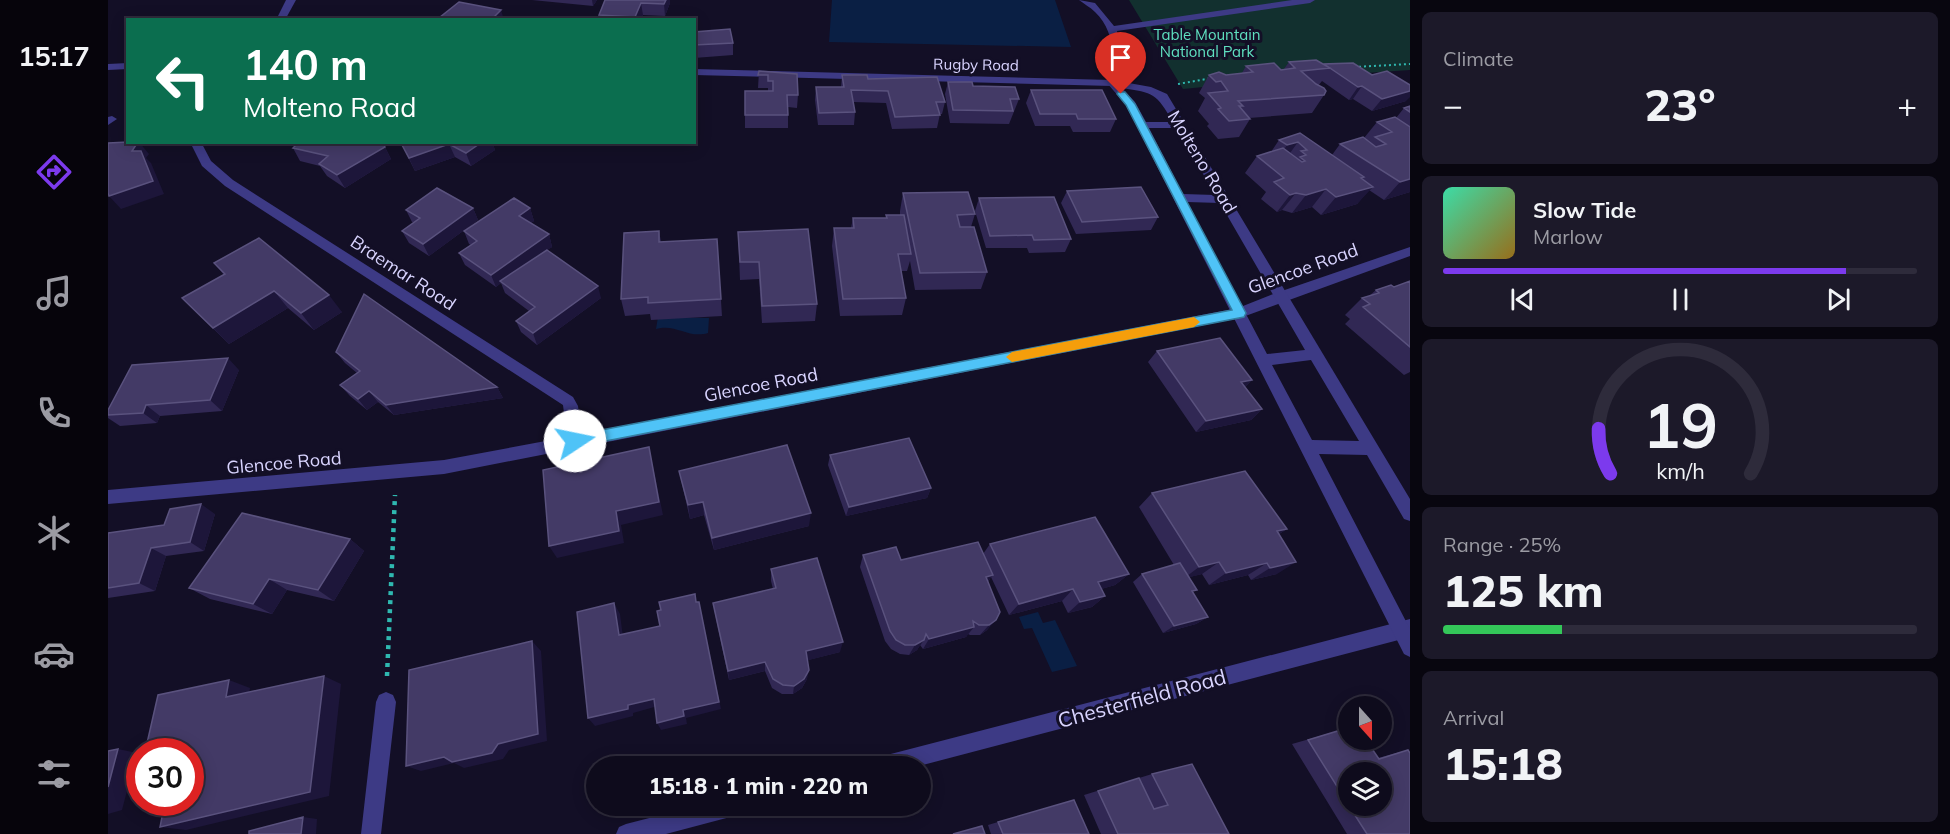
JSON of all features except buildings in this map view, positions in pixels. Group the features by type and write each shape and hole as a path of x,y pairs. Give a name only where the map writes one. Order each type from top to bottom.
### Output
{"street":[{"path":"281,18 291,0"},
{"path":"1084,0 1098,9 1113,29 1118,61 1112,83"},
{"path":"1113,29 1310,0"},
{"path":"108,67 126,66"},
{"name":"Rugby Road","path":"696,72 1112,83"},
{"name":"Molteno Road","path":"1112,83 1163,96 1410,514"},
{"name":"Molteno Road","path":"1112,83 1131,104 1308,447 1406,629 1410,648"},
{"path":"1142,125 1180,125"},
{"name":"Braemar Road","path":"196,144 206,162 229,183 568,401 571,406 575,441"},
{"path":"1179,198 1224,199"},
{"name":"Glencoe Road","path":"108,497 444,467 1240,313 1281,296 1410,251"},
{"path":"1264,360 1315,354"},
{"path":"1308,447 1371,448"},
{"name":"Chesterfield Road","path":"921,756 1406,629"},
{"path":"371,834 386,702"},
{"path":"626,834 695,816"}],"path":[{"path":"1352,67 1410,64"},
{"path":"1157,93 1185,81 1216,78"},
{"path":"386,702 396,473"}],"green space":[{"name":"Table Mountain National Park","path":"1129,0 1410,0 1410,70 1183,89"}],"water":[{"path":"832,0 1055,0 1071,47 829,42"},
{"path":"658,317 709,318 708,333 694,334 670,328 656,329"},
{"path":"1038,612 1043,623 1055,620 1077,666 1052,672 1032,628 1024,629 1019,617"}],"slow traffic":[{"path":"1012,357 1194,322"}],"route":[{"path":"575,441 1240,313 1131,104 1121,94"}]}
